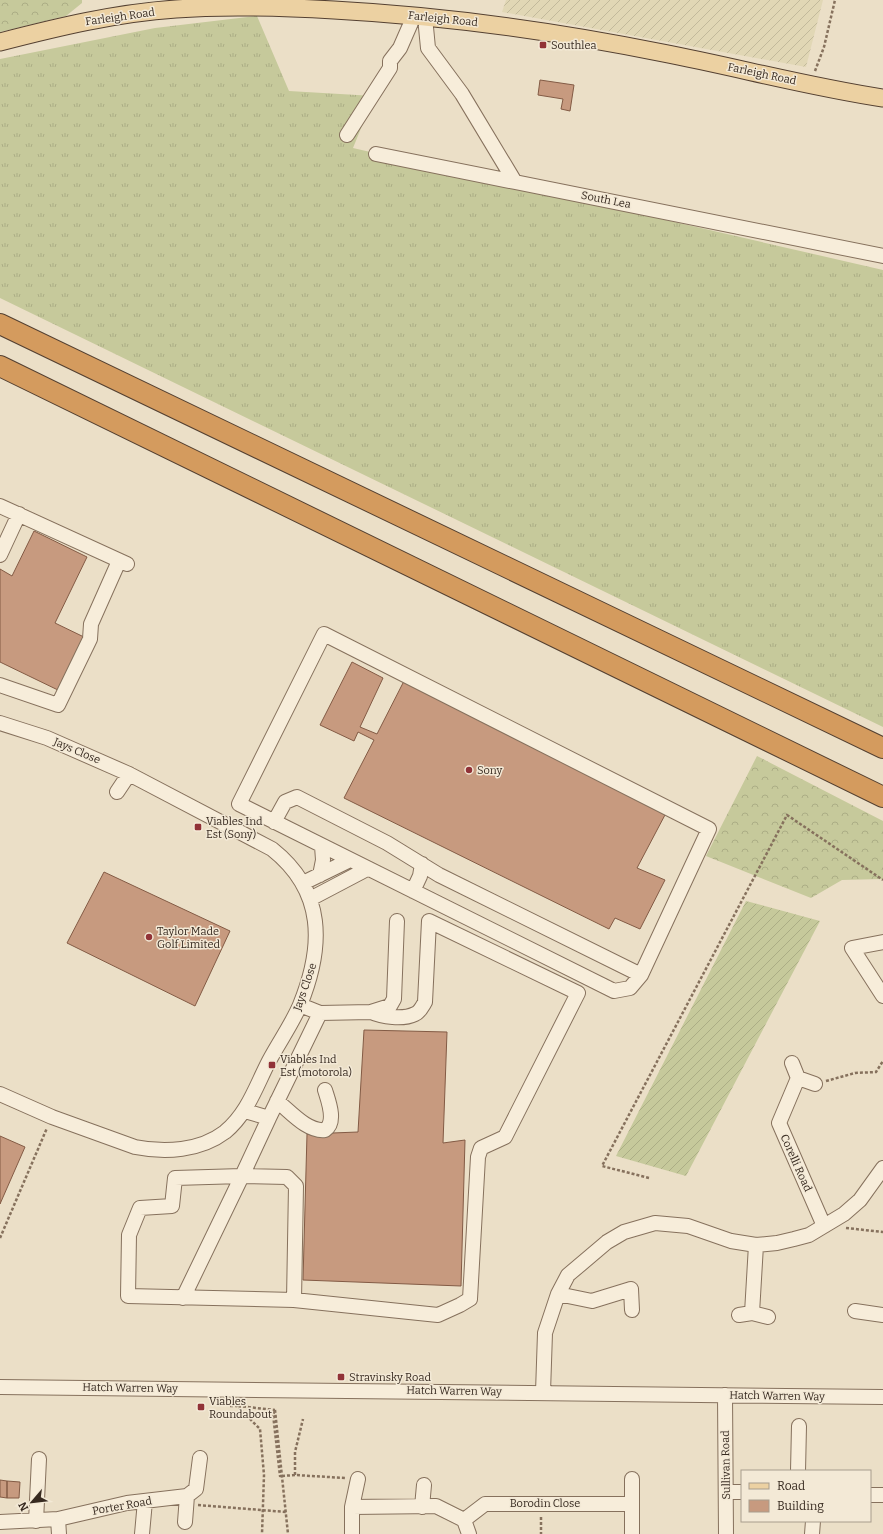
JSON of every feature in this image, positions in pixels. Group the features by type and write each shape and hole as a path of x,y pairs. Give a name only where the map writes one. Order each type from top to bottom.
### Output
{"highway":[{"path":"0,324 883,748"},
{"path":"0,366 883,797"}],"main road":[{"name":"Farleigh Road","path":"0,42 63,25 175,9 236,6 297,8 419,16 539,30 663,52 809,84 883,98"}],"street":[{"path":"347,135 390,68 390,61 400,48 419,16"},
{"path":"419,16 428,48 462,94 515,182"},
{"name":"South Lea","path":"376,154 883,256"},
{"path":"0,506 123,562 91,624 90,639 58,705 0,685"},
{"path":"0,555 19,514"},
{"path":"324,634 709,829 641,975 630,988 614,991 274,822 239,804 324,634"},
{"name":"Jays Close","path":"0,723 47,738 129,774 272,849 286,861 303,883 310,899 315,919 314,958 300,1005 269,1062 245,1111 224,1132 213,1138 186,1148 166,1152 135,1147 52,1117 0,1094"},
{"path":"117,792 129,774"},
{"path":"274,822 285,802 297,798 387,843 440,875 641,975"},
{"path":"320,875 323,860 322,846"},
{"path":"303,883 350,860"},
{"path":"412,891 420,876 422,864"},
{"path":"310,899 367,869"},
{"path":"300,1005 320,1013 370,1012 390,1006 394,999 397,921"},
{"path":"294,1300 296,1186 287,1178 244,1173 175,1178 172,1206 140,1208 130,1235 128,1296 294,1300 438,1315 460,1305 470,1298 478,1157 481,1148 505,1137 578,993 429,921 425,1002 420,1011 407,1016 380,1016 370,1012"},
{"path":"883,942 852,948 883,996"},
{"path":"183,1298 244,1173 268,1118 320,1013"},
{"path":"792,1063 798,1078 815,1084"},
{"name":"Corelli Road","path":"798,1078 779,1123 824,1226"},
{"path":"277,1101 306,1124 326,1130 330,1125 331,1118 325,1090"},
{"path":"245,1111 268,1118"},
{"path":"543,1392 545,1333 558,1294 568,1275 624,1232 640,1226 655,1223 688,1226 731,1241 756,1245 777,1243 809,1235 844,1214 860,1200 883,1168"},
{"path":"756,1245 745,1314 768,1316"},
{"path":"558,1294 592,1301 631,1289 632,1310"},
{"path":"855,1311 883,1315"},
{"name":"Hatch Warren Way","path":"0,1387 883,1397"},
{"name":"Sullivan Road","path":"724,1395 726,1534"},
{"path":"798,1470 799,1426"},
{"path":"185,1522 187,1500 196,1489 200,1458"},
{"path":"36,1521 39,1459"},
{"path":"352,1534 352,1507 358,1479"},
{"path":"632,1479 632,1534"},
{"path":"422,1506 424,1485"},
{"path":"726,1492 741,1492"},
{"path":"871,1495 883,1495"},
{"name":"Porter Road","path":"0,1522 58,1519 127,1503 187,1500"},
{"path":"142,1534 145,1501"},
{"name":"Borodin Close","path":"464,1520 485,1504 632,1504"},
{"path":"352,1507 436,1506 464,1520 469,1534"},
{"path":"58,1519 59,1534"},
{"path":"812,1534 813,1522"}],"path":[{"path":"809,84 824,47 835,0"},
{"path":"649,1178 602,1166 787,815 883,880"},
{"path":"815,1084 855,1073 876,1072 883,1061"},
{"path":"0,1238 48,1125"},
{"path":"824,1226 883,1232"},
{"path":"230,1397 230,1406 275,1410 288,1534"},
{"path":"237,1406 260,1429 264,1475 262,1534"},
{"path":"295,1475 294,1452 303,1419"},
{"path":"282,1476 295,1475 358,1479"},
{"path":"187,1500 286,1512"}],"shaded area":[{"path":"506,0 823,0 806,67 502,12"}],"green space":[{"path":"0,0 82,0 82,3 66,16 0,32"},
{"path":"257,16 289,91 374,96 353,148 883,270 883,727 0,298 0,59 155,28"},
{"path":"757,756 883,821 883,879 842,880 811,898 706,856"},
{"path":"746,901 820,921 686,1176 616,1156"}],"building":[{"path":"540,80 574,85 570,111 561,109 563,99 538,95"},
{"path":"34,531 87,557 55,623 86,638 60,691 0,662 0,569 12,576"},
{"name":"Sony","path":"352,662 383,678 360,727 377,734 404,681 666,813 637,868 665,880 640,929 615,918 609,929 344,798 374,740 358,732 354,741 320,725"},
{"name":"Taylor Made Golf Limited","path":"104,872 230,931 195,1006 67,943"},
{"path":"364,1030 447,1032 443,1143 465,1140 461,1286 303,1280 307,1134 358,1132"},
{"path":"0,1136 25,1147 0,1204"},
{"path":"0,1480 7,1481 7,1498 0,1497"},
{"path":"7,1481 20,1482 19,1498 7,1498"}],"place":[{"name":"Southlea","path":"543,45"},
{"name":"Sony","path":"469,770"},
{"name":"Viables Ind Est (Sony)","path":"198,827"},
{"name":"Taylor Made Golf Limited","path":"149,937"},
{"name":"Viables Ind Est (motorola)","path":"272,1065"},
{"name":"Stravinsky Road","path":"341,1377"},
{"name":"Viables Roundabout","path":"201,1407"}]}
